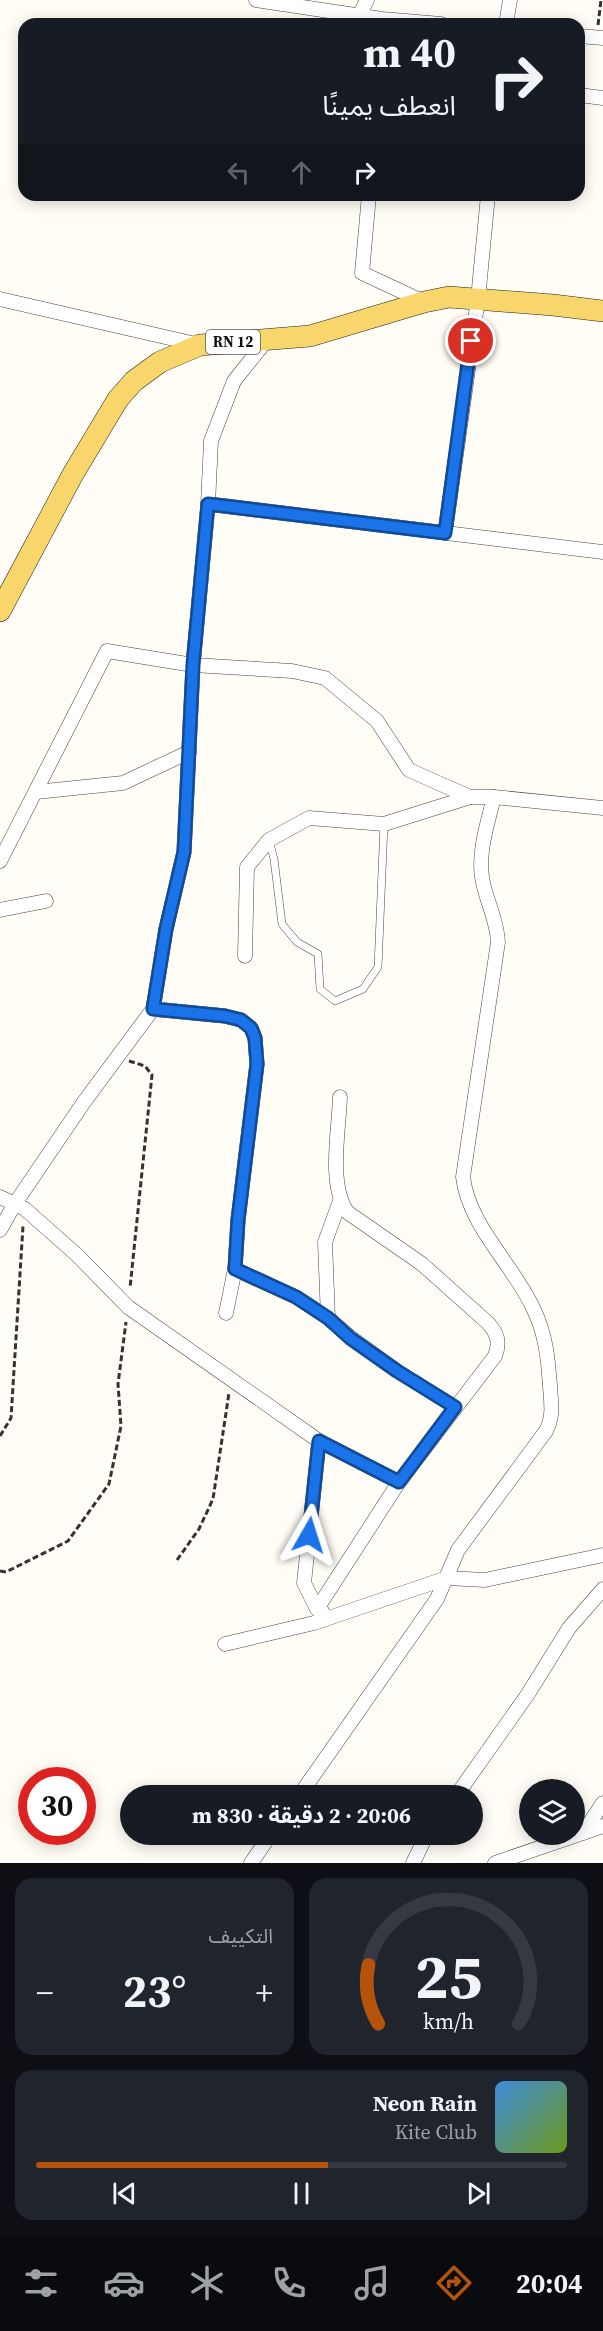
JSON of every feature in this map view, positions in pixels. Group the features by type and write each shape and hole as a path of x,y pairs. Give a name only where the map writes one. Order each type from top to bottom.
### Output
{"main road":[{"name":"RN 12","path":"0,611 73,474 118,399 135,381 160,362 200,345 310,336 424,302 449,297 603,311"}],"street":[{"path":"256,0 367,18"},
{"path":"359,16 367,0"},
{"path":"507,18 510,0"},
{"path":"585,36 600,37"},
{"path":"585,96 603,98"},
{"path":"368,201 362,273 424,302"},
{"path":"445,533 478,299 487,201"},
{"path":"0,299 200,345"},
{"path":"0,1230 20,1207 84,1102 153,1009 166,929 184,852 193,665 208,504 211,441 234,381 266,340"},
{"path":"208,504 603,552"},
{"path":"0,861 107,651 193,665 292,671 325,678 377,721 409,770 470,797"},
{"path":"36,792 123,783 189,753"},
{"path":"245,956 247,867 269,840 309,818 384,824 470,797 494,797 603,808"},
{"path":"307,1785 437,1599 458,1550 546,1431 552,1415 547,1348 542,1328 528,1297 470,1206 463,1177 498,942 496,924 484,888 481,864 494,797"},
{"path":"0,910 46,901"},
{"path":"153,1009 225,1016 241,1020 251,1028 255,1038 257,1064 238,1220 235,1269 226,1313"},
{"path":"317,1609 399,1482 495,1356 498,1348 494,1330 422,1263 347,1212 340,1201 336,1175 340,1097"},
{"path":"0,1197 20,1207 77,1255 128,1307 319,1441 399,1482"},
{"path":"328,1318 325,1242 340,1201"},
{"path":"235,1269 296,1297 328,1318 350,1338 397,1371 455,1407"},
{"path":"319,1441 304,1583 317,1609 336,1615"},
{"path":"225,1644 314,1623 447,1578 485,1580 603,1554"},
{"path":"464,1785 528,1694 569,1628 603,1589"},
{"path":"585,1830 603,1803"},
{"path":"585,1832 603,1826"},
{"path":"251,1863 264,1845"},
{"path":"413,1863 422,1845"},
{"path":"495,1863 548,1845"}],"lane":[{"path":"269,840 274,860 282,924 297,942 318,954 320,989 335,1000 363,989 378,966 384,824"}],"path":[{"path":"600,37 601,0"},
{"path":"0,1571 6,1572 68,1541 109,1484 121,1426 118,1384 152,1075 145,1066 118,1059"},
{"path":"0,1436 11,1418 20,1207"},
{"path":"177,1560 199,1529 213,1499 231,1379"}],"route":[{"path":"309,1535 319,1441 399,1482 455,1407 397,1371 350,1338 328,1318 296,1297 259,1278 235,1269 238,1220 257,1064 255,1038 251,1028 241,1020 225,1016 153,1009 166,929 184,852 193,665 208,504 445,533 471,341"}]}
